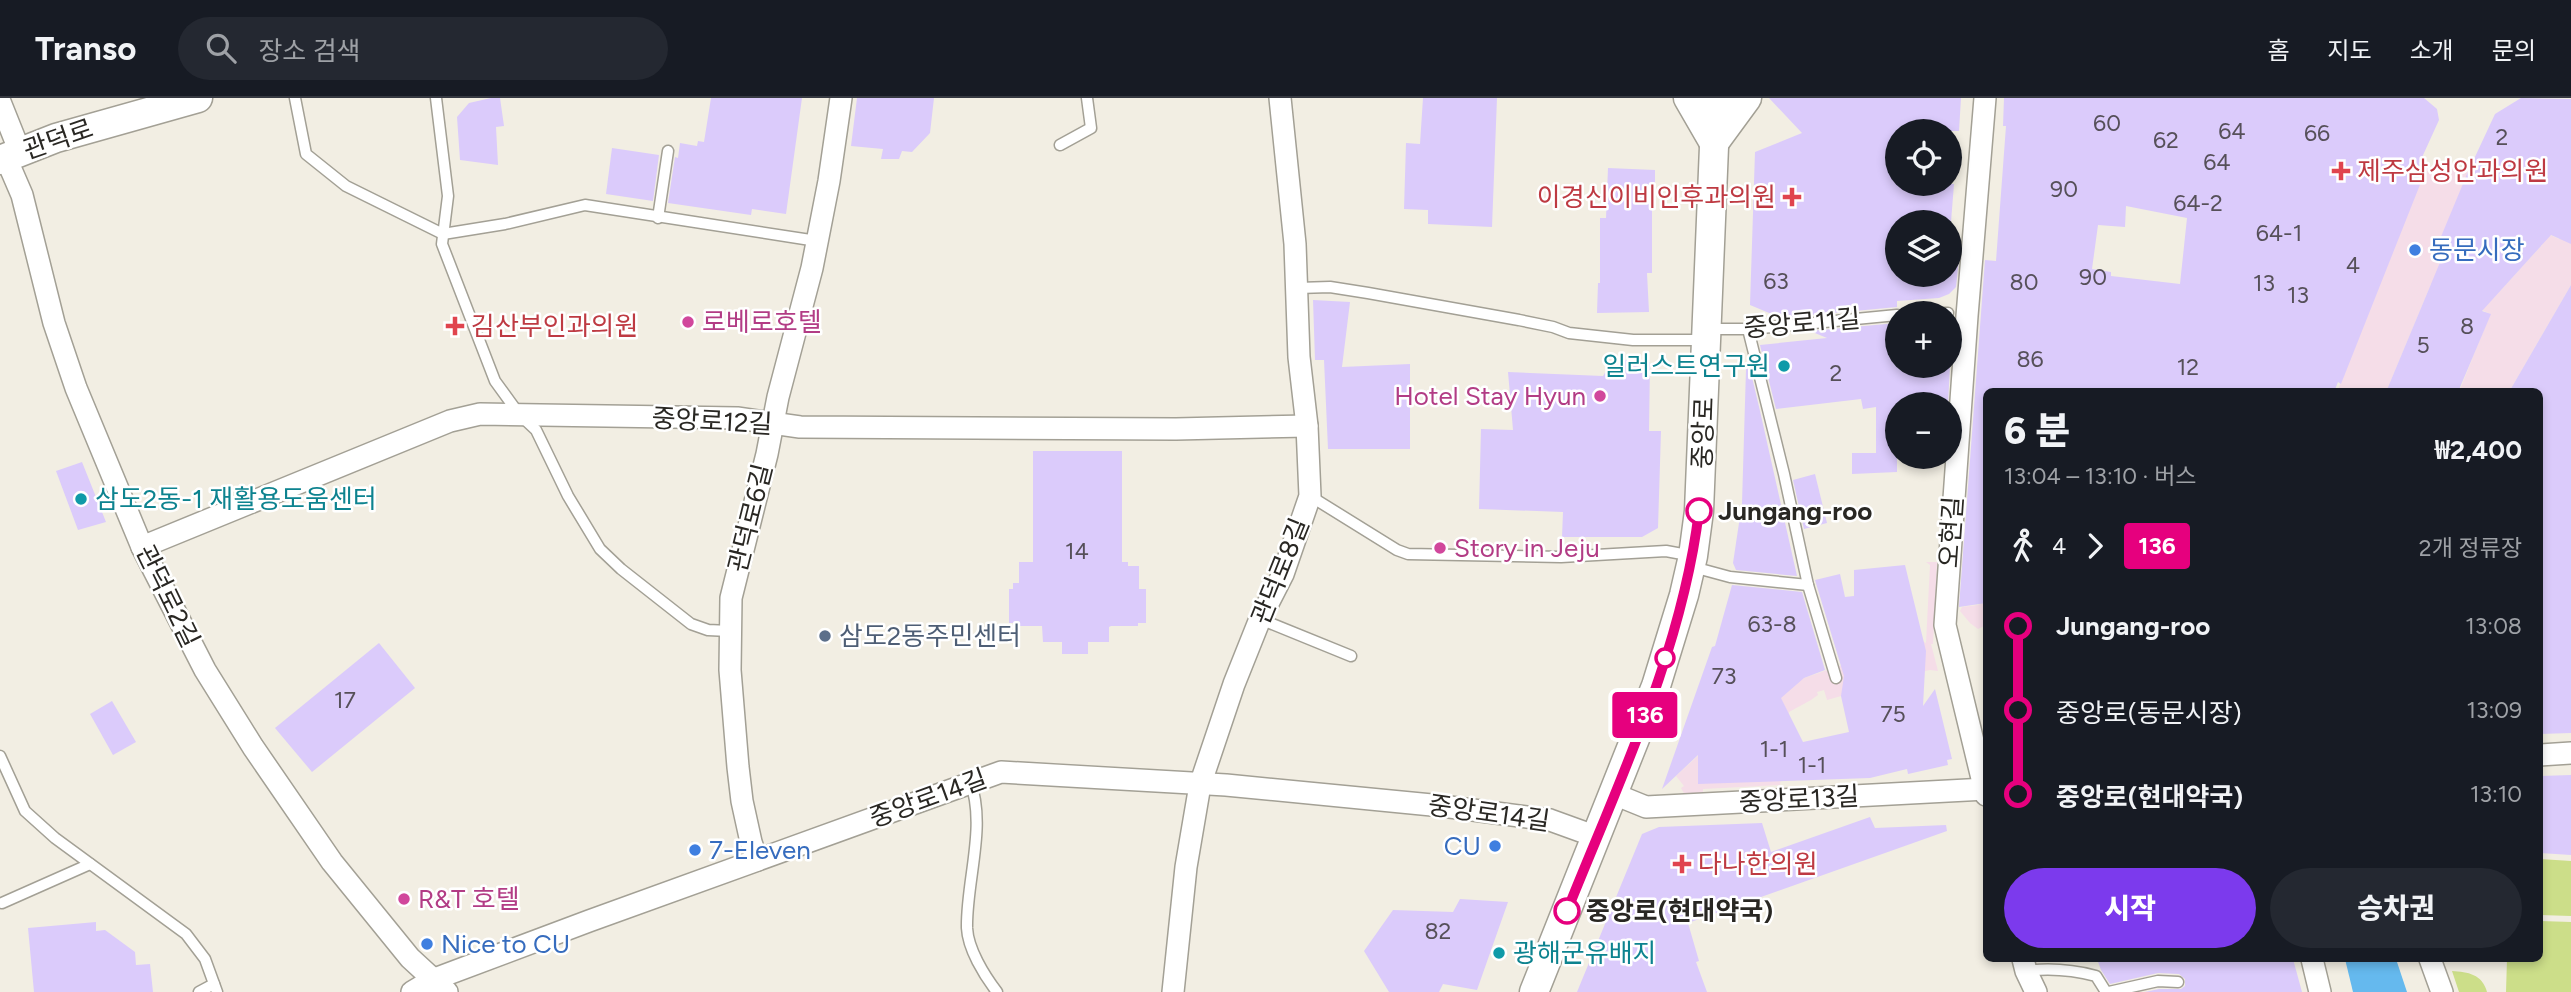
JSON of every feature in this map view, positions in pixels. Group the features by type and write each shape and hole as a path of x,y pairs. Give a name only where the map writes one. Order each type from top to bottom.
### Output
{"main road":[{"name":"관덕로","path":"9,157 56,138 198,98"},
{"path":"1688,98 1714,143 1748,98"},
{"name":"중앙로","path":"1534,992 1656,686 1692,561 1702,474 1716,98"}],"street":[{"name":"관덕로6길","path":"757,860 742,801 730,670 729,631 735,575 817,240 841,98"},
{"name":"관덕로8길","path":"1173,992 1186,867 1199,785 1260,618 1283,574 1310,496 1307,426 1299,357 1298,288 1291,195 1280,98"},
{"name":"오현길","path":"1957,301 1985,98"},
{"name":"관덕로2길","path":"0,102 9,157 22,195 54,323 69,369 142,547 205,670 253,747 332,862 410,958 440,986"},
{"name":"오현길","path":"1953,378 1945,625 1983,779"},
{"name":"중앙로12길","path":"142,547 450,421 480,414 737,418 800,427 1010,429 1307,426"},
{"path":"2543,755 2571,753"},
{"name":"중앙로14길","path":"412,992 440,986 757,860 1001,772 1226,785 1456,807 1550,820 1597,837"},
{"name":"중앙로13길","path":"1614,794 1646,807 1983,791"},
{"path":"2313,962 2320,992"},
{"path":"2431,962 2442,992"},
{"path":"2024,965 2036,992"}],"lane":[{"path":"295,98 306,154 346,186 443,234 505,224 585,205 817,240"},
{"path":"436,98 448,196 442,244 495,381 519,414 536,430 568,496 600,549 691,624 708,630 729,631"},
{"path":"1060,145 1091,128 1087,98"},
{"path":"658,218 668,151"},
{"name":"중앙로11길","path":"1298,288 1330,287 1519,320 1569,333 1633,340 1885,316"},
{"path":"1748,329 1808,585 1836,678"},
{"path":"1310,496 1396,550 1408,554 1561,557 1666,551 1730,577 1808,585"},
{"path":"1260,618 1351,656"},
{"path":"0,756 25,811 55,838 186,934 205,959 215,988 199,992"},
{"path":"970,782 977,809 967,930 975,956 997,992"},
{"path":"2,903 90,864"},
{"path":"2024,965 2096,976 2108,992 2158,981 2178,982"}],"shaded area":[{"path":"2447,160 2468,172 2434,256 2500,291 2542,245 2548,234 2559,239 2571,218 2571,285 2511,388 2461,388 2490,314 2431,284 2388,388 2339,388 2345,372 2177,326 2255,185 2427,167 2442,172"},
{"path":"1926,562 1937,562 1931,644 1938,671 1930,670 1846,689 1841,696 1827,700 1824,690 1817,692 1818,695 1811,700 1789,712 1780,785 1703,789 1703,793 1685,795 1681,788 1684,786 1676,776 1738,719 1804,678 1919,639 1926,643 1930,565"},
{"path":"1983,602 1983,626 1978,629 1960,611 1962,607"}],"green space":[{"path":"2543,859 2571,861 2571,916 2543,915"},
{"path":"2543,921 2571,922 2571,992 2506,992 2507,962 2543,962"},
{"path":"2452,971 2469,973 2478,978 2487,992 2459,992"}],"water":[{"path":"2346,962 2397,962 2407,992 2353,992"}],"building":[{"path":"500,98 504,126 496,127 498,165 460,160 457,117 469,103"},
{"path":"711,98 802,98 786,214 752,209 751,215 668,203 675,157 678,158 680,143 697,146 698,141 704,142"},
{"path":"857,98 934,98 930,133 912,152 902,151 899,159 881,159 883,149 851,146"},
{"path":"1423,98 1497,98 1492,227 1428,224 1428,210 1404,209 1406,143 1420,144"},
{"path":"1769,98 1961,98 1960,119 1885,119 1885,196 1953,196 1952,210 1885,210 1885,287 1956,287 1949,294 1939,298 1885,301 1885,308 1781,318 1750,305 1755,152 1802,133"},
{"path":"2004,98 2424,98 2437,109 2439,120 2419,164 2427,167 2341,384 2338,382 2336,388 1983,388 1983,603 1959,607 1985,260 1996,261 2006,126 2003,126","holes":["2126,206 2187,218 2180,284 2111,276 2111,272 2092,269 2098,225 2125,227"]},
{"path":"2521,98 2571,99 2571,244 2551,235 2482,311 2491,314 2460,388 2388,388 2441,260 2433,256 2495,114"},
{"path":"612,148 659,155 653,201 606,194"},
{"path":"1608,168 1655,170 1655,198 1652,198 1652,273 1647,273 1649,312 1597,313 1600,218 1606,218"},
{"path":"2571,285 2571,733 2543,734 2543,388 2511,388"},
{"path":"1313,300 1350,302 1342,367 1410,364 1410,449 1328,449 1324,360 1315,360"},
{"path":"1885,324 1885,378 1949,378 1949,392 1885,392 1885,469 1897,469 1897,472 1852,474 1852,453 1876,453 1876,407 1863,409 1861,399 1776,409 1760,345 1827,338 1810,331"},
{"path":"1614,359 1650,362 1649,431 1661,431 1658,528 1642,537 1562,537 1563,512 1479,509 1481,429 1513,430 1508,372 1603,376"},
{"path":"1746,369 1750,369 1797,576 1736,570 1733,563 1742,503"},
{"path":"1033,451 1122,451 1122,562 1128,562 1128,566 1139,566 1139,589 1146,589 1146,623 1138,623 1138,626 1109,627 1109,642 1088,642 1088,654 1062,654 1062,642 1043,642 1042,626 1016,626 1016,623 1009,623 1009,589 1013,589 1013,583 1019,583 1019,562 1033,562"},
{"name":"삼도2동-1 재활용도움센터","path":"82,462 106,522 78,530 56,471"},
{"path":"1815,474 1827,523 1804,529 1793,480"},
{"path":"1905,565 1926,651 1923,706 1935,689 1952,759 1947,760 1948,765 1908,774 1907,769 1870,778 1698,784 1698,755 1662,789 1712,647 1715,646 1732,585 1802,592 1825,670 1804,678 1781,698 1803,742 1849,732 1841,696 1844,676 1815,580 1840,574 1845,597 1854,596 1854,570"},
{"path":"379,643 415,688 312,772 275,728"},
{"path":"112,701 136,742 113,755 90,714"},
{"path":"2571,775 2571,855 2543,853 2543,776"},
{"path":"1870,817 1875,828 1946,825 1947,831 1688,923 1699,961 1696,962 1707,992 1577,992 1642,834 1659,827 1762,823 1771,852"},
{"path":"1460,899 1508,902 1477,990 1443,984 1439,992 1389,992 1364,951 1393,910 1453,912"},
{"path":"96,922 96,931 105,930 135,952 136,965 150,964 153,992 34,992 28,928"},
{"path":"2098,962 2294,962 2302,992 2145,992 2181,989 2185,986 2185,979 2179,974 2158,973 2110,984"}],"bus line":[{"name":"136","path":"1567,911 1656,686 1684,595 1699,511"}],"place":[{"name":"제주삼성안과의원","path":"2341,171"},
{"name":"이경신이비인후과의원","path":"1792,197"},
{"name":"동문시장","path":"2415,250"},
{"name":"로베로호텔","path":"688,322"},
{"name":"김산부인과의원","path":"455,326"},
{"name":"일러스트연구원","path":"1784,366"},
{"name":"Hotel Stay Hyun","path":"1600,396"},
{"name":"삼도2동-1 재활용도움센터","path":"81,499"},
{"name":"Jungang-roo","path":"1699,511"},
{"name":"Story in Jeju","path":"1440,548"},
{"name":"삼도2동주민센터","path":"825,636"},
{"name":"CU","path":"1495,846"},
{"name":"7-Eleven","path":"695,850"},
{"name":"다나한의원","path":"1682,864"},
{"name":"R&T 호텔","path":"404,899"},
{"name":"중앙로(현대약국)","path":"1567,911"},
{"name":"Nice to CU","path":"427,944"},
{"name":"광해군유배지","path":"1499,953"}]}
